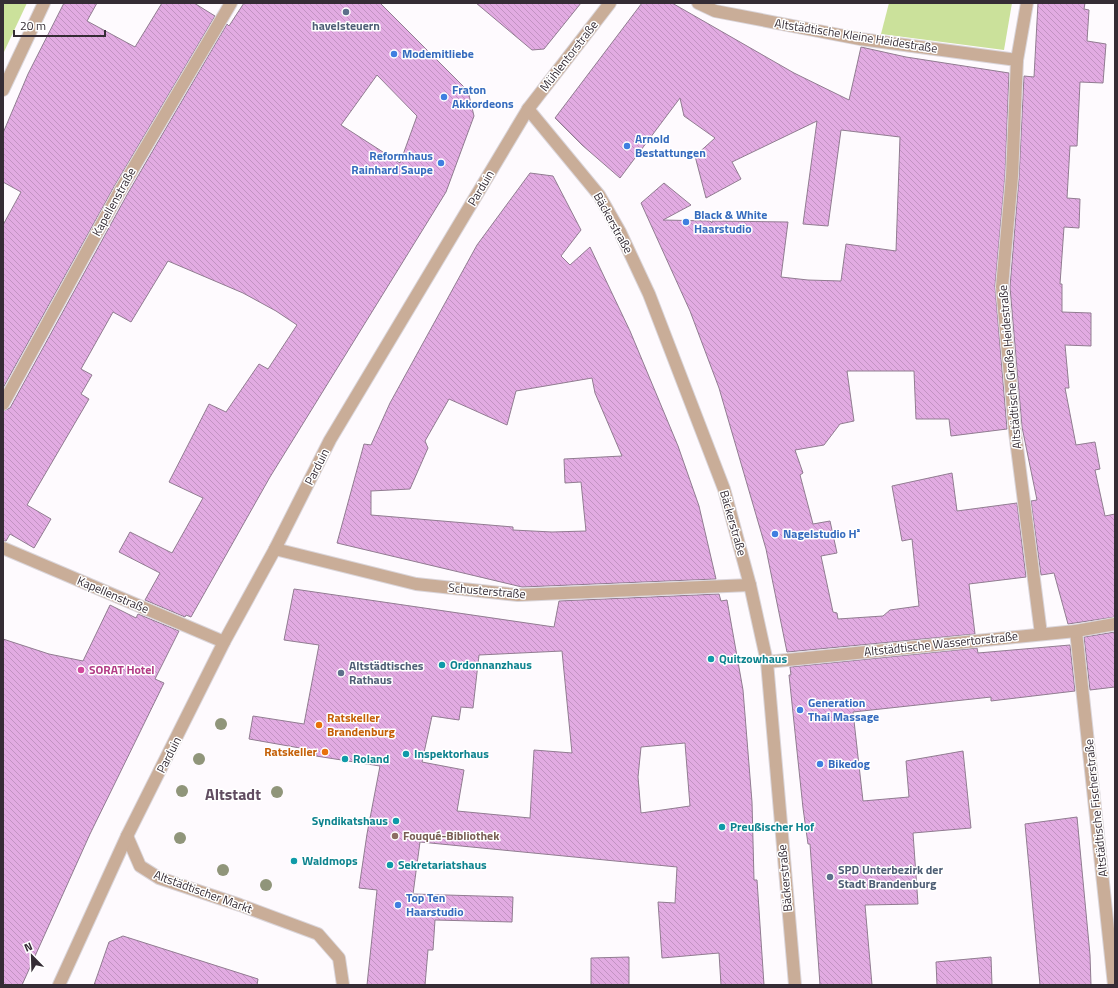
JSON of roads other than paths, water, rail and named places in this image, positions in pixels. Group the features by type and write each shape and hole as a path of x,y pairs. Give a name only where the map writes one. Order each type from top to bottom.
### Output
{"street":[{"path":"3,90 44,3"},
{"name":"Kapellenstraße","path":"3,404 121,189 231,3"},
{"name":"Mühlentorstraße","path":"528,109 610,3"},
{"name":"Altstädtische Kleine Heidestraße","path":"698,3 715,11 860,39 1017,60"},
{"name":"Altstädtische Große Heidestraße","path":"1027,3 1017,60 1012,176 1002,287 1015,432 1041,634"},
{"name":"Parduin","path":"128,836 224,642 275,550 330,440 528,109"},
{"name":"Bäckerstraße","path":"528,109 599,196 620,232 649,294 724,489 750,585 766,662 794,985"},
{"name":"Kapellenstraße","path":"3,548 224,642"},
{"name":"Schusterstraße","path":"275,550 416,584 518,595 750,585"},
{"name":"Altstädtische Wassertorstraße","path":"766,662 1076,631 1115,624"},
{"name":"Altstädtische Fischerstraße","path":"1076,631 1114,985"},
{"path":"59,985 128,836"},
{"name":"Altstädtischer Markt","path":"128,836 140,866 159,878 240,905 318,934 339,958 343,985"}],"place":[{"name":"havelsteuern","path":"346,12"},
{"name":"Modemitliebe","path":"394,54"},
{"name":"Fraton Akkordeons","path":"444,97"},
{"name":"Arnold Bestattungen","path":"627,146"},
{"name":"Reformhaus Rainhard Saupe","path":"441,163"},
{"name":"Black & White Haarstudio","path":"686,222"},
{"name":"Nagelstudio H²","path":"775,534"},
{"name":"Quitzowhaus","path":"711,659"},
{"name":"Ordonnanzhaus","path":"442,665"},
{"name":"SORAT Hotel","path":"81,670"},
{"name":"Altstädtisches Rathaus","path":"341,673"},
{"name":"Generation Thai Massage","path":"800,710"},
{"name":"Ratskeller Brandenburg","path":"319,725"},
{"name":"Ratskeller","path":"325,752"},
{"name":"Inspektorhaus","path":"406,754"},
{"name":"Roland","path":"345,759"},
{"name":"Bikedog","path":"820,764"},
{"name":"Syndikatshaus","path":"396,821"},
{"name":"Preußischer Hof","path":"722,827"},
{"name":"Fouqué-Bibliothek","path":"395,836"},
{"name":"Waldmops","path":"294,861"},
{"name":"Sekretariatshaus","path":"390,865"},
{"name":"SPD Unterbezirk der Stadt Brandenburg","path":"830,877"},
{"name":"Top Ten Haarstudio","path":"398,905"}],"district":[{"name":"Altstadt","path":"233,794"}]}
